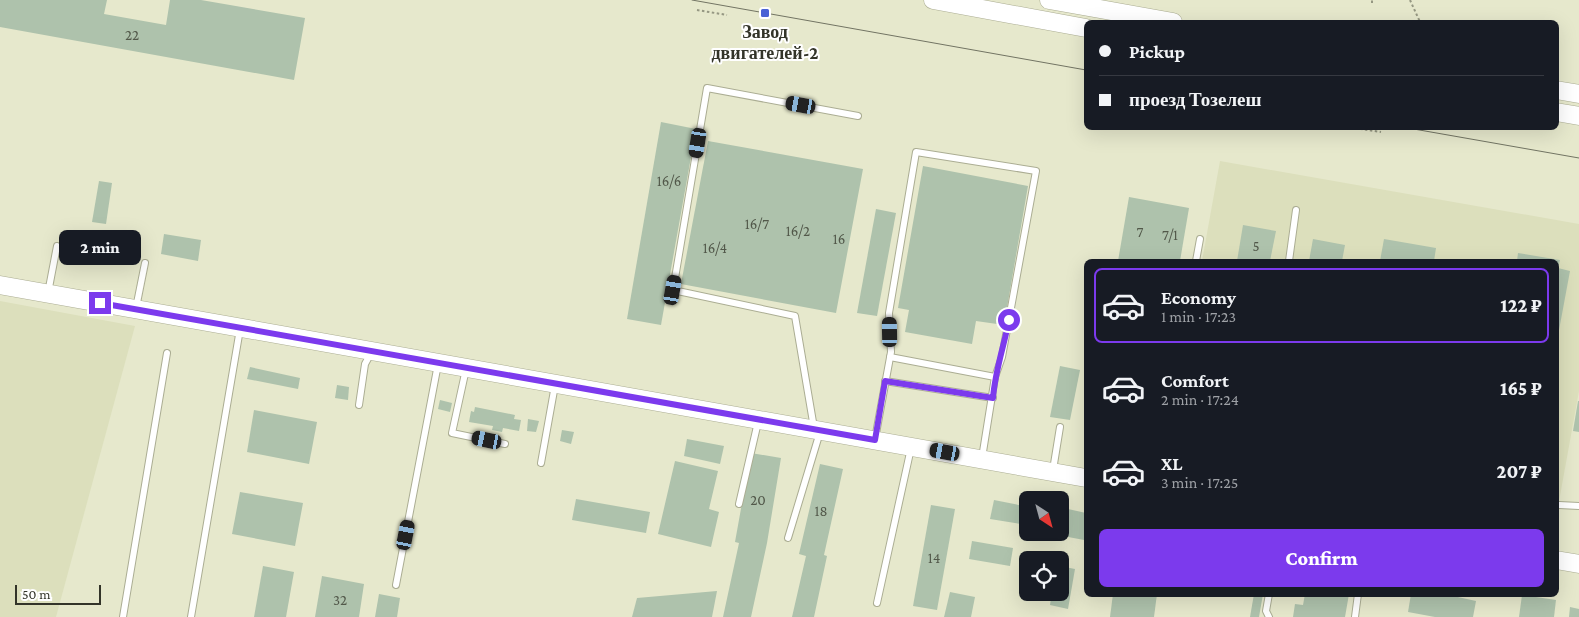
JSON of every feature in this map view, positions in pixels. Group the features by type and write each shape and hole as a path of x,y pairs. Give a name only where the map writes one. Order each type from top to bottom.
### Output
{"street":[{"path":"934,0 1015,7 1084,27"},
{"path":"1049,0 1162,20"},
{"path":"1559,91 1579,94"},
{"path":"1559,113 1579,116"},
{"path":"0,285 1084,478"},
{"path":"1559,561 1579,564"}],"lane":[{"path":"788,538 817,430 794,316 673,290 707,88 858,116"},
{"path":"875,440 890,357 890,313 916,152 1036,171 1002,357 995,377 982,459"},
{"path":"1289,259 1296,210"},
{"path":"1196,259 1200,239"},
{"path":"48,294 57,246"},
{"path":"136,309 144,263"},
{"path":"191,617 241,328"},
{"path":"359,405 365,364 372,351"},
{"path":"123,617 167,353"},
{"path":"890,357 995,377"},
{"path":"396,585 439,363"},
{"path":"466,368 452,433 505,444"},
{"path":"885,381 993,398"},
{"path":"542,464 555,384"},
{"path":"739,504 759,420"},
{"path":"1053,472 1060,427"},
{"path":"877,604 912,447"},
{"path":"1559,505 1579,506"},
{"path":"1268,597 1266,611 1269,617"},
{"path":"1355,617 1358,597"}],"path":[{"path":"1410,0 1419,20"},
{"path":"697,10 727,15"},
{"path":"1368,130 1381,132"}],"shaded area":[{"path":"1220,161 1579,224 1579,391 1559,501 1559,259 1202,259"},
{"path":"0,301 135,326 56,617 0,617"}],"building":[{"path":"0,0 107,0 104,14 166,25 170,0 201,0 305,18 294,80 0,27"},
{"path":"661,122 696,129 661,325 627,319"},
{"path":"708,141 863,169 836,313 681,284"},
{"path":"923,166 1028,186 1004,325 976,321 972,344 905,332 909,310 898,308"},
{"path":"99,181 112,183 106,224 92,222"},
{"path":"1129,197 1189,208 1180,259 1118,259"},
{"path":"876,209 896,213 877,316 857,313"},
{"path":"1243,225 1276,231 1270,259 1237,259"},
{"path":"65,232 73,233 72,241 64,240"},
{"path":"164,234 201,240 198,261 161,254"},
{"path":"1313,239 1345,245 1342,259 1309,259"},
{"path":"1384,239 1436,248 1434,259 1380,259"},
{"path":"1518,253 1554,259 1517,259"},
{"path":"1559,268 1570,271 1559,330"},
{"path":"1060,366 1080,370 1070,420 1050,417"},
{"path":"250,367 300,378 298,389 247,379"},
{"path":"337,385 349,387 348,400 335,398"},
{"path":"440,400 452,403 450,412 438,409"},
{"path":"1579,401 1579,432 1573,431"},
{"path":"475,407 515,415 514,419 521,420 519,431 503,428 502,432 492,430 493,426 469,422 471,411 474,412"},
{"path":"254,410 317,422 309,464 247,452"},
{"path":"528,419 539,421 536,432 527,431"},
{"path":"562,430 574,432 571,444 560,441"},
{"path":"687,439 724,446 720,464 684,456"},
{"path":"751,453 781,458 767,543 751,617 723,617 739,543 735,542"},
{"path":"675,461 718,471 709,509 719,512 711,547 658,534"},
{"path":"820,464 843,469 824,555 827,556 814,617 792,617 806,556 799,554"},
{"path":"240,492 303,503 295,546 232,534"},
{"path":"576,499 650,512 646,533 572,520"},
{"path":"994,500 1019,505 1019,524 990,519"},
{"path":"931,505 955,509 937,610 913,606"},
{"path":"1069,509 1084,513 1084,540 1069,537"},
{"path":"972,541 1013,548 1010,566 969,559"},
{"path":"263,566 294,572 286,617 254,617"},
{"path":"1069,568 1075,569 1068,609 1050,605 1051,601 1069,601"},
{"path":"322,576 364,584 359,617 315,617"},
{"path":"717,591 712,617 632,617 637,598"},
{"path":"950,592 975,597 971,617 944,617"},
{"path":"379,594 400,598 397,617 375,617"},
{"path":"1113,597 1157,597 1154,617 1110,617"},
{"path":"1253,597 1262,597 1259,617 1250,617"},
{"path":"1304,597 1348,597 1345,617 1293,617 1295,604 1303,605"},
{"path":"1410,597 1458,597 1476,601 1473,617 1435,617 1408,612"},
{"path":"1522,597 1556,600 1554,617 1519,617"},
{"path":"1570,607 1579,609 1579,617 1569,617"}],"tram line":[{"path":"692,0 1084,70"},
{"path":"1419,130 1579,158"}],"place":[{"name":"Завод двигателей-2","path":"765,13"}],"route":[{"path":"100,303 875,440 885,381 993,398 995,377 1002,357 1009,320"}]}
